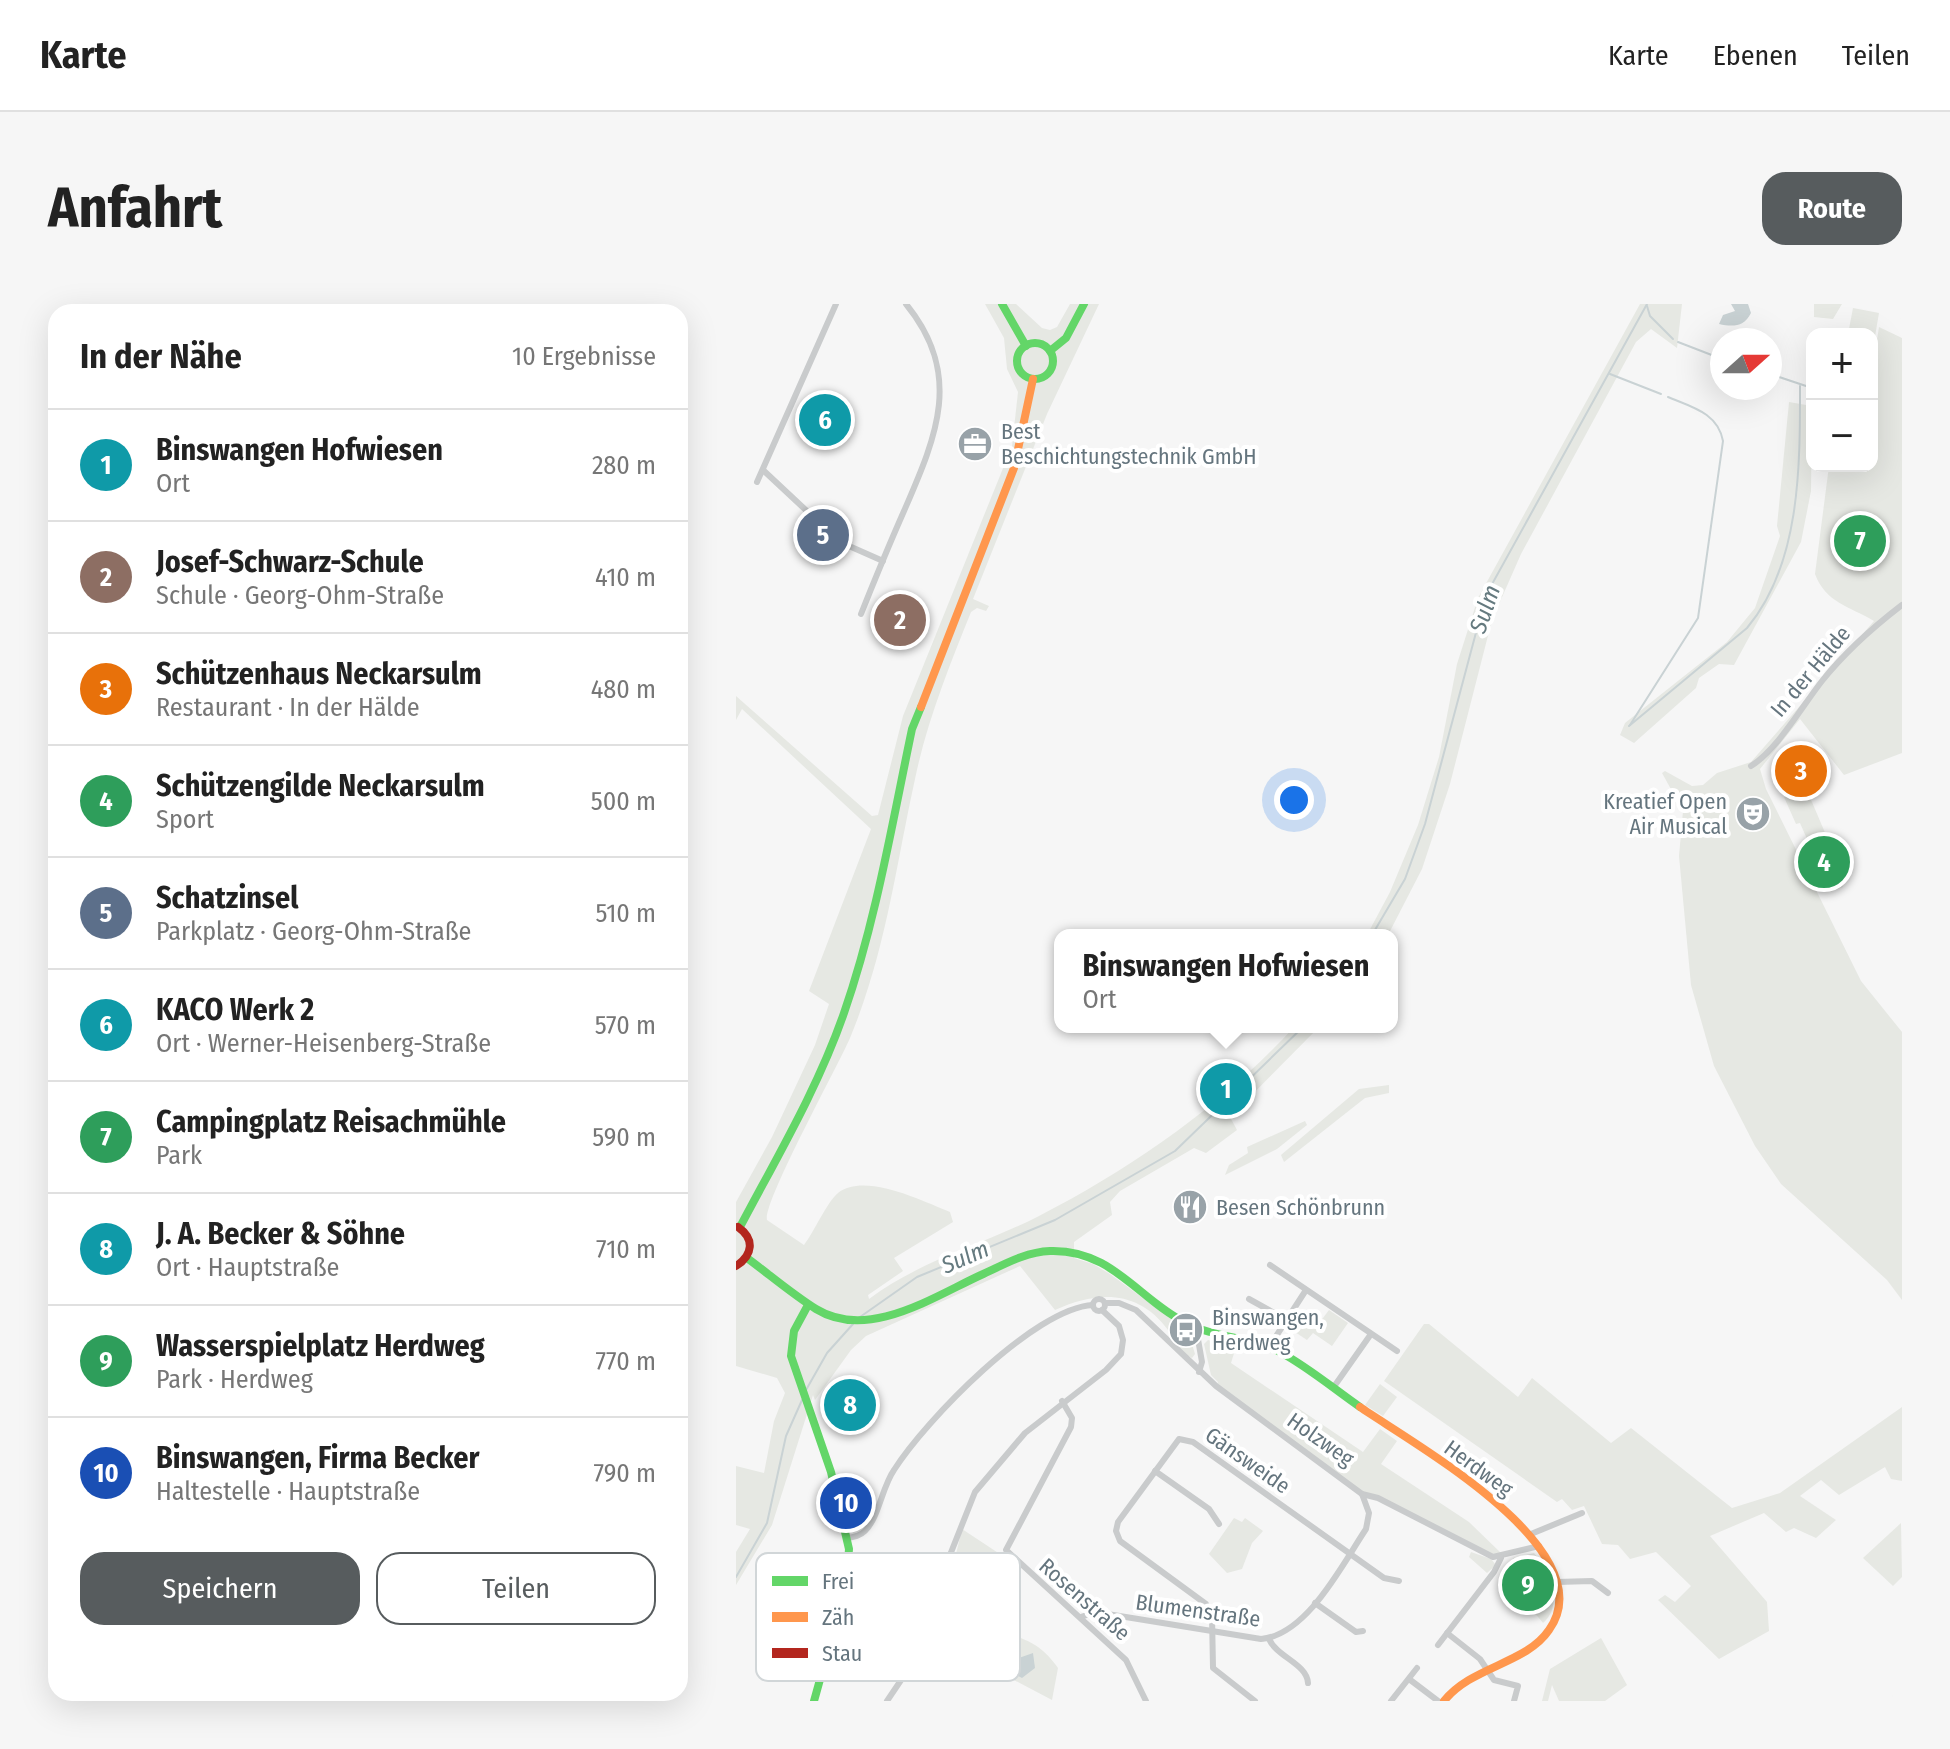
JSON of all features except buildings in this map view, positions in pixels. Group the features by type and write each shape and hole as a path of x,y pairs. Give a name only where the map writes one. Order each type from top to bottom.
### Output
{"street":[{"path":"757,482 836,304"},
{"path":"861,614 935,436 941,400 937,361 930,343 906,304"},
{"path":"1002,304 1026,346"},
{"path":"1050,351 1066,338 1084,304"},
{"path":"1026,346 1041,344 1050,351 1053,360 1049,372 1033,379"},
{"path":"1026,346 1017,362 1023,374 1033,379"},
{"path":"736,1266 747,1258 750,1240 738,1227 805,1104 843,1017 866,947 912,729 1014,468 1024,433 1033,379"},
{"path":"763,470 840,542 883,561"},
{"name":"In der Hälde","path":"1751,766 1782,733 1839,659 1872,626 1902,605"},
{"name":"Herdweg","path":"747,1258 808,1305 840,1319 866,1321 905,1310 1015,1259 1051,1251 1081,1254 1109,1265 1167,1312 1196,1328 1269,1347 1479,1487 1531,1534 1557,1582"},
{"path":"1270,1265 1397,1351"},
{"path":"1269,1347 1306,1290"},
{"name":"Holzweg","path":"848,1538 867,1528 893,1470 912,1446 1011,1344 1048,1319 1093,1305 1097,1299 1104,1306 1119,1303 1136,1310 1199,1372 1362,1494 1378,1498 1468,1547 1501,1558"},
{"path":"1249,1299 1287,1320"},
{"path":"808,1305 791,1342 791,1356 809,1404 848,1538 847,1553"},
{"path":"951,1553 975,1492 1025,1433 1062,1401 1106,1370 1121,1354 1123,1340 1119,1326 1104,1306"},
{"path":"1196,1328 1202,1362 1199,1372"},
{"path":"1333,1388 1371,1334"},
{"name":"Rosenstraße","path":"1009,1553 1006,1550 1071,1427 1072,1418 1062,1401"},
{"name":"Gänsweide","path":"1212,1631 1212,1616 1206,1604 1117,1537 1118,1522 1179,1439 1187,1439 1350,1554"},
{"path":"1155,1471 1209,1509 1219,1524"},
{"name":"Blumenstraße","path":"1081,1617 1095,1612 1269,1639 1297,1624 1350,1554 1368,1521 1362,1494"},
{"path":"1531,1534 1582,1513"},
{"path":"1438,1645 1494,1572 1501,1558 1539,1546"},
{"path":"1350,1554 1392,1582 1399,1581"},
{"name":"Rosenstraße","path":"1020,1563 1126,1660 1146,1701"},
{"path":"1444,1701 1461,1682 1530,1648 1550,1629 1559,1613 1557,1582 1592,1581 1608,1593"},
{"path":"1315,1603 1356,1632 1363,1631"},
{"path":"1212,1631 1211,1660 1215,1673 1255,1701"},
{"path":"1447,1633 1487,1667 1494,1680 1518,1686 1514,1701"},
{"path":"1269,1639 1275,1650 1305,1672 1308,1683"},
{"path":"1391,1701 1417,1668"},
{"path":"1409,1679 1438,1701"},
{"path":"814,1701 820,1681"},
{"path":"887,1701 900,1681"}],"shaded area":[{"path":"985,304 1016,304 1042,328 1050,330 1057,327 1070,304 1099,304 1047,414 973,599 989,606 986,611 977,608 971,612 932,715 873,974 850,1038 776,1188 767,1220 804,1245 838,1193 849,1187 863,1186 894,1190 950,1212 953,1222 894,1258 903,1271 868,1295 869,1299 931,1263 1074,1198 1175,1133 1238,1082 1288,1033 1313,1033 1230,1117 1237,1130 1206,1153 1194,1148 1120,1191 1110,1202 1112,1215 1074,1242 1074,1258 1110,1274 1188,1331 1195,1354 1192,1358 1181,1350 1168,1330 1144,1307 1130,1301 1101,1297 1055,1310 1020,1266 866,1336 851,1350 815,1400 813,1395 772,1525 736,1585 736,1552 750,1529 736,1525 736,1466 764,1473 774,1421 785,1393 777,1378 736,1366 736,1202 772,1137 815,1045 829,1004 809,991 871,829 742,709 736,720 736,696 872,816 878,815 903,716 1012,446 1018,392 1007,369 1004,338"},
{"path":"1640,304 1682,304 1677,348 1651,329 1636,342 1521,554 1492,620 1450,784 1422,869 1391,929 1370,929 1390,892 1418,825 1439,757 1457,664 1478,598"},
{"path":"1731,304 1748,304 1751,313 1738,325 1719,324 1723,315 1735,311"},
{"path":"1814,304 1842,304 1833,319 1814,317"},
{"path":"1853,308 1879,313 1876,328 1849,328"},
{"path":"1879,327 1902,338 1902,753 1844,775 1800,719 1760,769 1766,789 1861,981 1902,1032 1902,1300 1887,1280 1781,1184 1755,1146 1714,1066 1691,985 1679,856 1683,811 1662,773 1665,771 1692,786 1703,785 1717,773 1751,762 1874,621 1832,598 1815,574 1828,472 1878,472"},
{"path":"1789,402 1806,405 1806,472 1811,472 1811,491 1801,542 1734,665 1719,664 1699,678 1696,688 1634,743 1620,735 1625,723 1727,642 1755,608 1780,536 1777,526"},
{"path":"1806,788 1826,835 1821,837 1843,887 1830,892 1800,823 1796,824 1784,797"},
{"path":"1389,1085 1389,1093 1365,1098 1284,1162 1281,1155 1359,1089"},
{"path":"1305,1121 1307,1125 1277,1149 1225,1175 1229,1165 1248,1153 1247,1147"},
{"path":"1329,1310 1348,1323 1332,1346 1313,1333 1307,1340 1286,1326 1296,1311 1317,1326"},
{"path":"1424,1324 1429,1324 1518,1397 1532,1378 1611,1443 1631,1428 1732,1508 1780,1493 1902,1407 1902,1481 1891,1479 1885,1467 1839,1495 1821,1480 1800,1496 1836,1520 1816,1538 1794,1528 1786,1532 1764,1513 1710,1536 1767,1602 1769,1631 1719,1659 1658,1600 1665,1595 1675,1602 1691,1586 1656,1552 1630,1559 1618,1545 1602,1544 1584,1506 1572,1510 1562,1499 1557,1502 1384,1381"},
{"path":"1208,1340 1236,1347 1231,1363 1363,1452 1380,1429 1397,1441 1381,1464 1469,1522 1502,1554 1494,1555 1378,1498 1362,1494 1216,1386 1218,1382 1211,1375 1204,1344"},
{"path":"1380,1384 1397,1397 1383,1416 1365,1405"},
{"path":"1234,1518 1242,1522 1245,1518 1263,1531 1252,1543 1242,1569 1227,1573 1209,1554"},
{"path":"1901,1523 1902,1577 1893,1586 1863,1558"},
{"path":"962,1529 998,1553 956,1553"},
{"path":"1471,1552 1491,1559 1496,1565 1487,1573 1469,1557"},
{"path":"1534,1553 1549,1578 1554,1597 1550,1616 1543,1623 1534,1612 1530,1615 1500,1575 1512,1564 1513,1558"},
{"path":"1020,1638 1046,1654 1058,1668 1052,1700 1016,1681 1020,1681"},
{"path":"1601,1638 1627,1685 1605,1701 1559,1701 1552,1685 1548,1701 1542,1701 1550,1669"},
{"path":"1033,1653 1035,1668 1022,1678 1020,1677 1020,1658"}],"waterway":[{"name":"Sulm","path":"1376,929 1405,879 1425,824 1486,595 1647,304"},
{"path":"1647,306 1650,316 1673,339"},
{"path":"1678,342 1710,354"},
{"path":"1610,374 1661,394"},
{"path":"1782,378 1806,386"},
{"path":"1629,726 1747,628 1765,602 1788,544 1794,513 1800,386"},
{"path":"1630,725 1698,618 1723,441 1710,417 1668,397"},
{"name":"Sulm","path":"860,1317 917,1277 1055,1220 1175,1151 1297,1033"},
{"name":"Sulm","path":"806,1390 827,1353 853,1324"},
{"name":"Sulm","path":"736,1577 767,1523 786,1436 802,1400"}],"traffic: fast":[{"path":"1002,304 1026,346"},
{"path":"1050,351 1066,338 1084,304"},
{"path":"1035,343 1048,348 1053,361 1048,374 1035,379 1022,374 1017,361 1022,348 1035,343"},
{"path":"740,1227 809,1095 844,1013 874,908 912,729 921,707"},
{"path":"747,1258 816,1309 836,1318 857,1320 878,1318 921,1304 1023,1256 1050,1251 1072,1253 1108,1267 1186,1323 1280,1352 1360,1407"},
{"path":"808,1305 794,1331 791,1356 831,1472 849,1553"},
{"path":"814,1701 820,1681"}],"traffic: slow":[{"path":"921,707 1014,468 1033,379"},
{"path":"1360,1407 1458,1472 1495,1502 1528,1534 1551,1566 1559,1599 1549,1630 1527,1651 1469,1680 1444,1701"}],"traffic: jam":[{"path":"736,1266 746,1257 750,1247 747,1237 738,1227"}],"place":[{"name":"KACO Werk 2","path":"825,420"},
{"name":"Best Beschichtungstechnik GmbH","path":"975,444"},
{"name":"Schatzinsel","path":"823,535"},
{"name":"Campingplatz Reisachmühle","path":"1860,541"},
{"name":"Josef-Schwarz-Schule","path":"900,620"},
{"name":"Schützenhaus Neckarsulm","path":"1801,771"},
{"name":"Kreatief Open Air Musical","path":"1753,814"},
{"name":"Schützengilde Neckarsulm","path":"1824,862"},
{"name":"Binswangen Hofwiesen","path":"1226,1089"},
{"name":"Besen Schönbrunn","path":"1190,1207"},
{"name":"Binswangen, Herdweg","path":"1186,1330"},
{"name":"J. A. Becker & Söhne","path":"850,1405"},
{"name":"Binswangen, Firma Becker","path":"846,1503"},
{"name":"Wasserspielplatz Herdweg","path":"1528,1585"}]}
